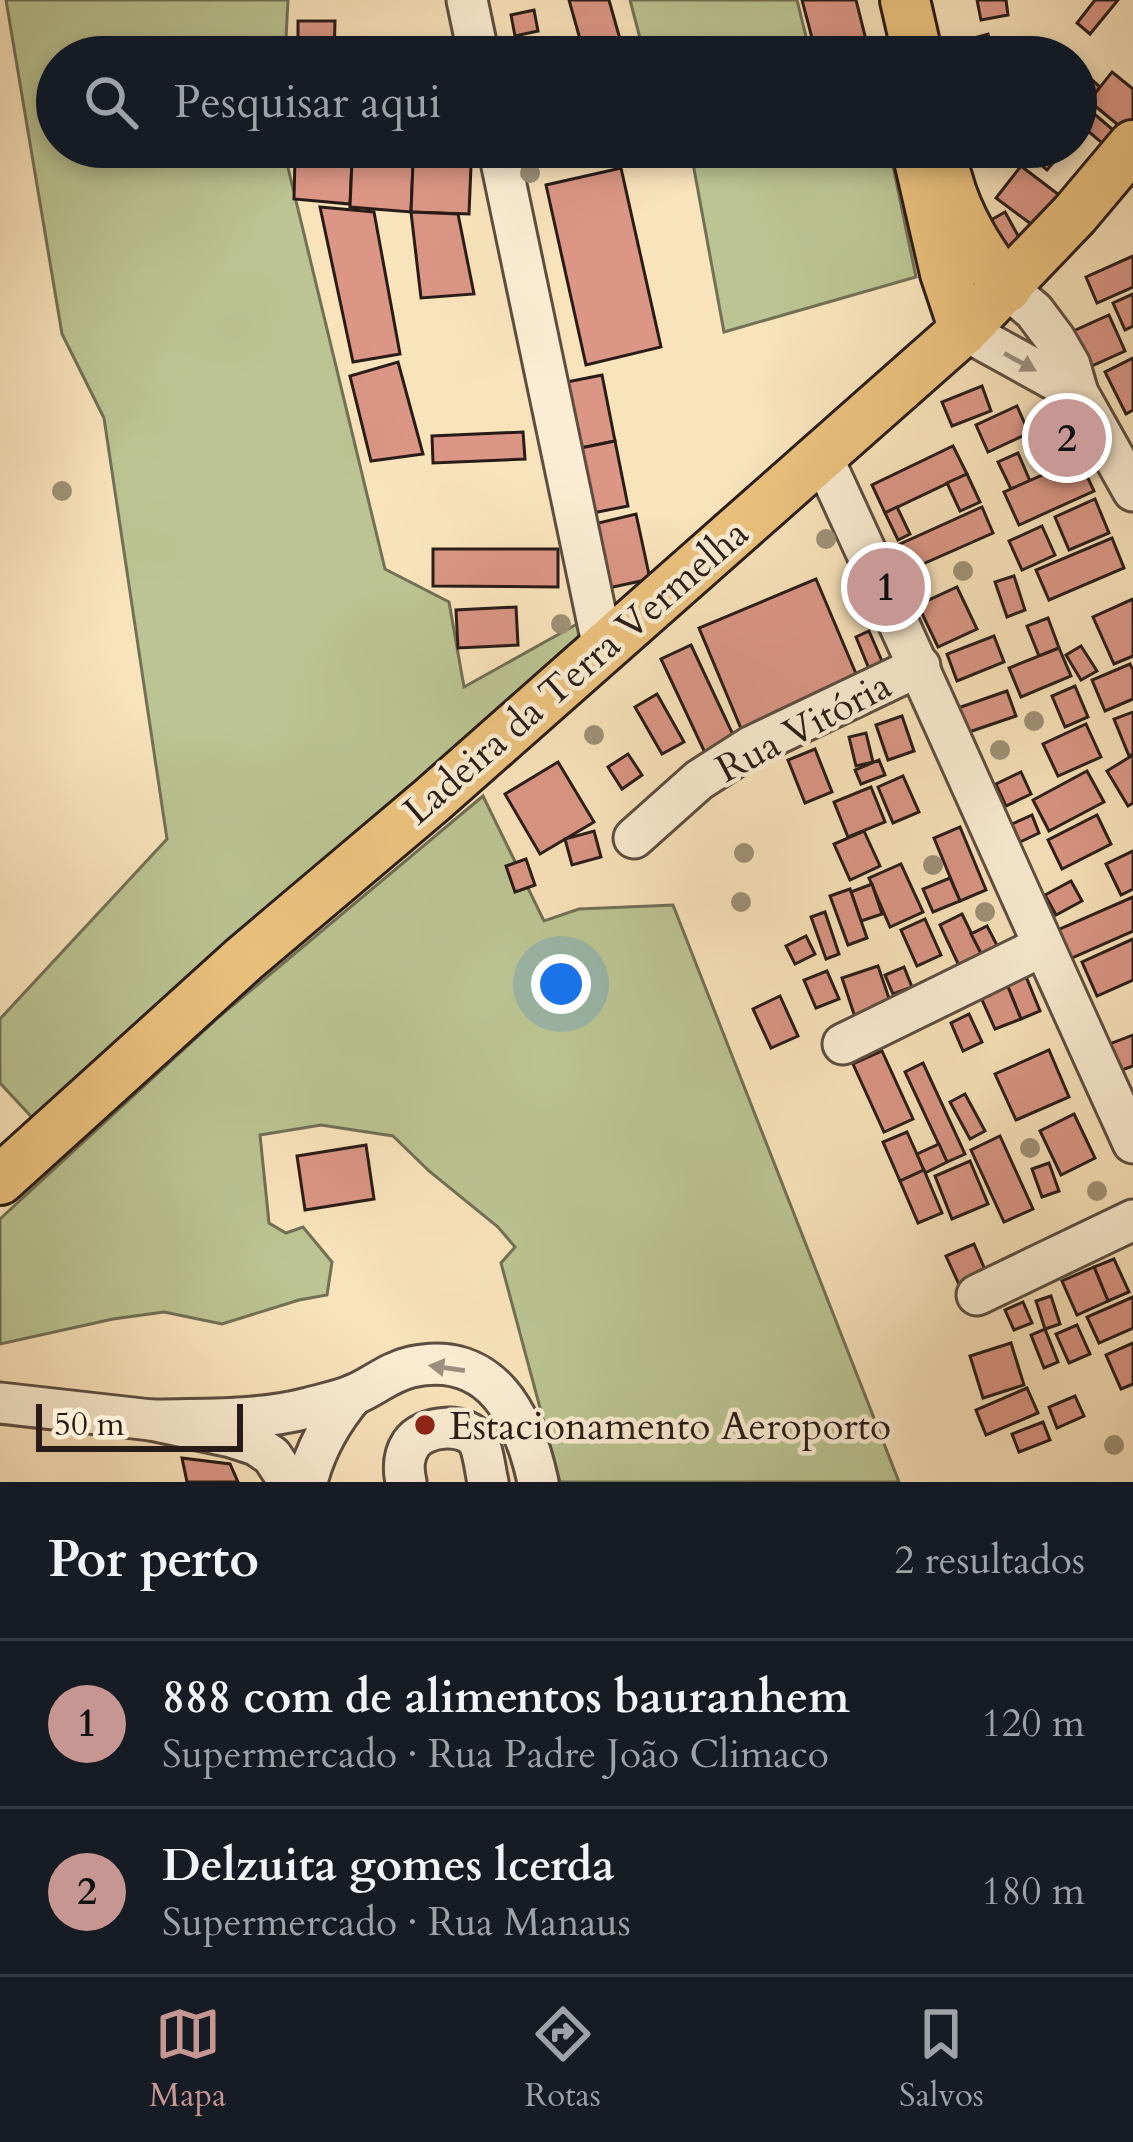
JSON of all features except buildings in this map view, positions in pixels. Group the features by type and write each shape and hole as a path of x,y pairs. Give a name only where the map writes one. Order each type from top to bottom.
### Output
{"main road":[{"path":"886,0 894,36"},
{"path":"905,0 913,36"},
{"name":"Ladeira da Terra Vermelha","path":"0,1180 244,959 432,800 964,330 1075,214 1133,145"},
{"path":"921,168 945,273 964,330"},
{"path":"945,168 977,249 1007,288"}],"street":[{"path":"467,0 475,36"},
{"path":"502,168 603,648"},
{"path":"1007,288 1034,311 1055,339 1070,365 1078,393 1133,490"},
{"path":"964,330 1078,393"},
{"path":"821,454 1133,1143"},
{"name":"Rua Vitória","path":"634,838 700,780 752,746 920,666"},
{"path":"843,1044 1043,946"},
{"path":"977,1295 1133,1220"},
{"path":"151,1420 278,1414 353,1395 411,1367 437,1364 488,1380 507,1400 531,1450 538,1482"},
{"path":"307,1482 320,1444 353,1395"},
{"path":"0,1403 151,1420 232,1437 272,1456 289,1482"},
{"path":"406,1482 404,1462 412,1440 449,1427 459,1428 479,1443 488,1482"}],"green space":[{"path":"6,0 288,0 286,36 36,36 36,168 288,168 385,569 449,602 464,687 577,624 588,643 40,1126 0,1083 0,1019 167,839 104,418 62,334"},
{"path":"630,0 797,0 806,36 639,36"},
{"path":"694,168 893,168 916,277 724,332"},
{"path":"483,796 544,921 579,909 673,905 899,1482 560,1482 501,1263 515,1247 393,1136 321,1125 260,1135 269,1223 286,1233 303,1227 332,1262 327,1295 222,1324 164,1312 0,1344 0,1219 219,1017"}],"place":[{"name":"Delzuita gomes lcerda","path":"1067,438"},
{"name":"888 com de alimentos bauranhem","path":"886,587"},
{"name":"Estacionamento Aeroporto","path":"425,1425"}]}
